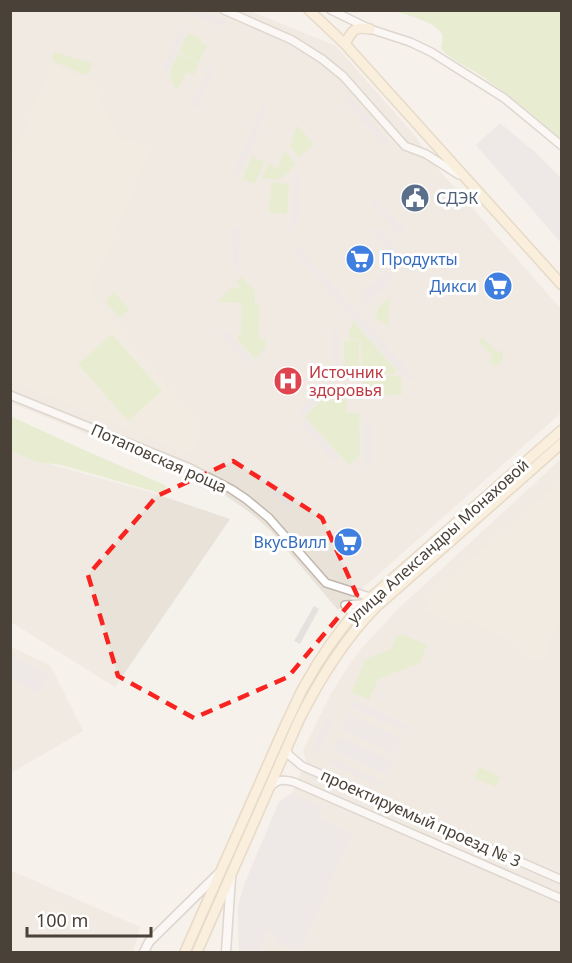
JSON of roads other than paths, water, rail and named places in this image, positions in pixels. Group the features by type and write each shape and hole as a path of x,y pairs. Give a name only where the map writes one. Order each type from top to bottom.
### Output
{"main road":[{"path":"309,10 345,44 561,285"},
{"path":"345,44 356,29 370,28"},
{"name":"улица Александры Монаховой","path":"185,952 285,726 302,690 329,646 354,615 389,582 561,430"},
{"name":"улица Александры Монаховой","path":"197,952 286,748 318,684 342,646 375,608 405,580 561,443"}],"street":[{"path":"224,10 292,40 332,67 343,76 405,146 436,159 475,188"},
{"path":"231,10 240,18"},
{"path":"331,10 370,28 410,42 462,70 504,98 561,146"},
{"name":"Потаповская роща","path":"10,395 190,468 231,489 274,524 326,583 387,603 345,605 354,615"},
{"path":"354,615 361,623"},
{"name":"проектируемый проезд № 3","path":"286,748 289,755 302,766 561,880"},
{"name":"проектируемый проезд № 3","path":"269,788 274,782 280,780 294,782 561,899"},
{"path":"144,952 148,942 221,871"},
{"path":"226,952 231,875"}],"place":[{"name":"СДЭК","path":"415,198"},
{"name":"Продукты","path":"360,259"},
{"name":"Дикси","path":"498,286"},
{"name":"Источник здоровья","path":"288,381"},
{"name":"ВкусВилл","path":"348,542"}]}
